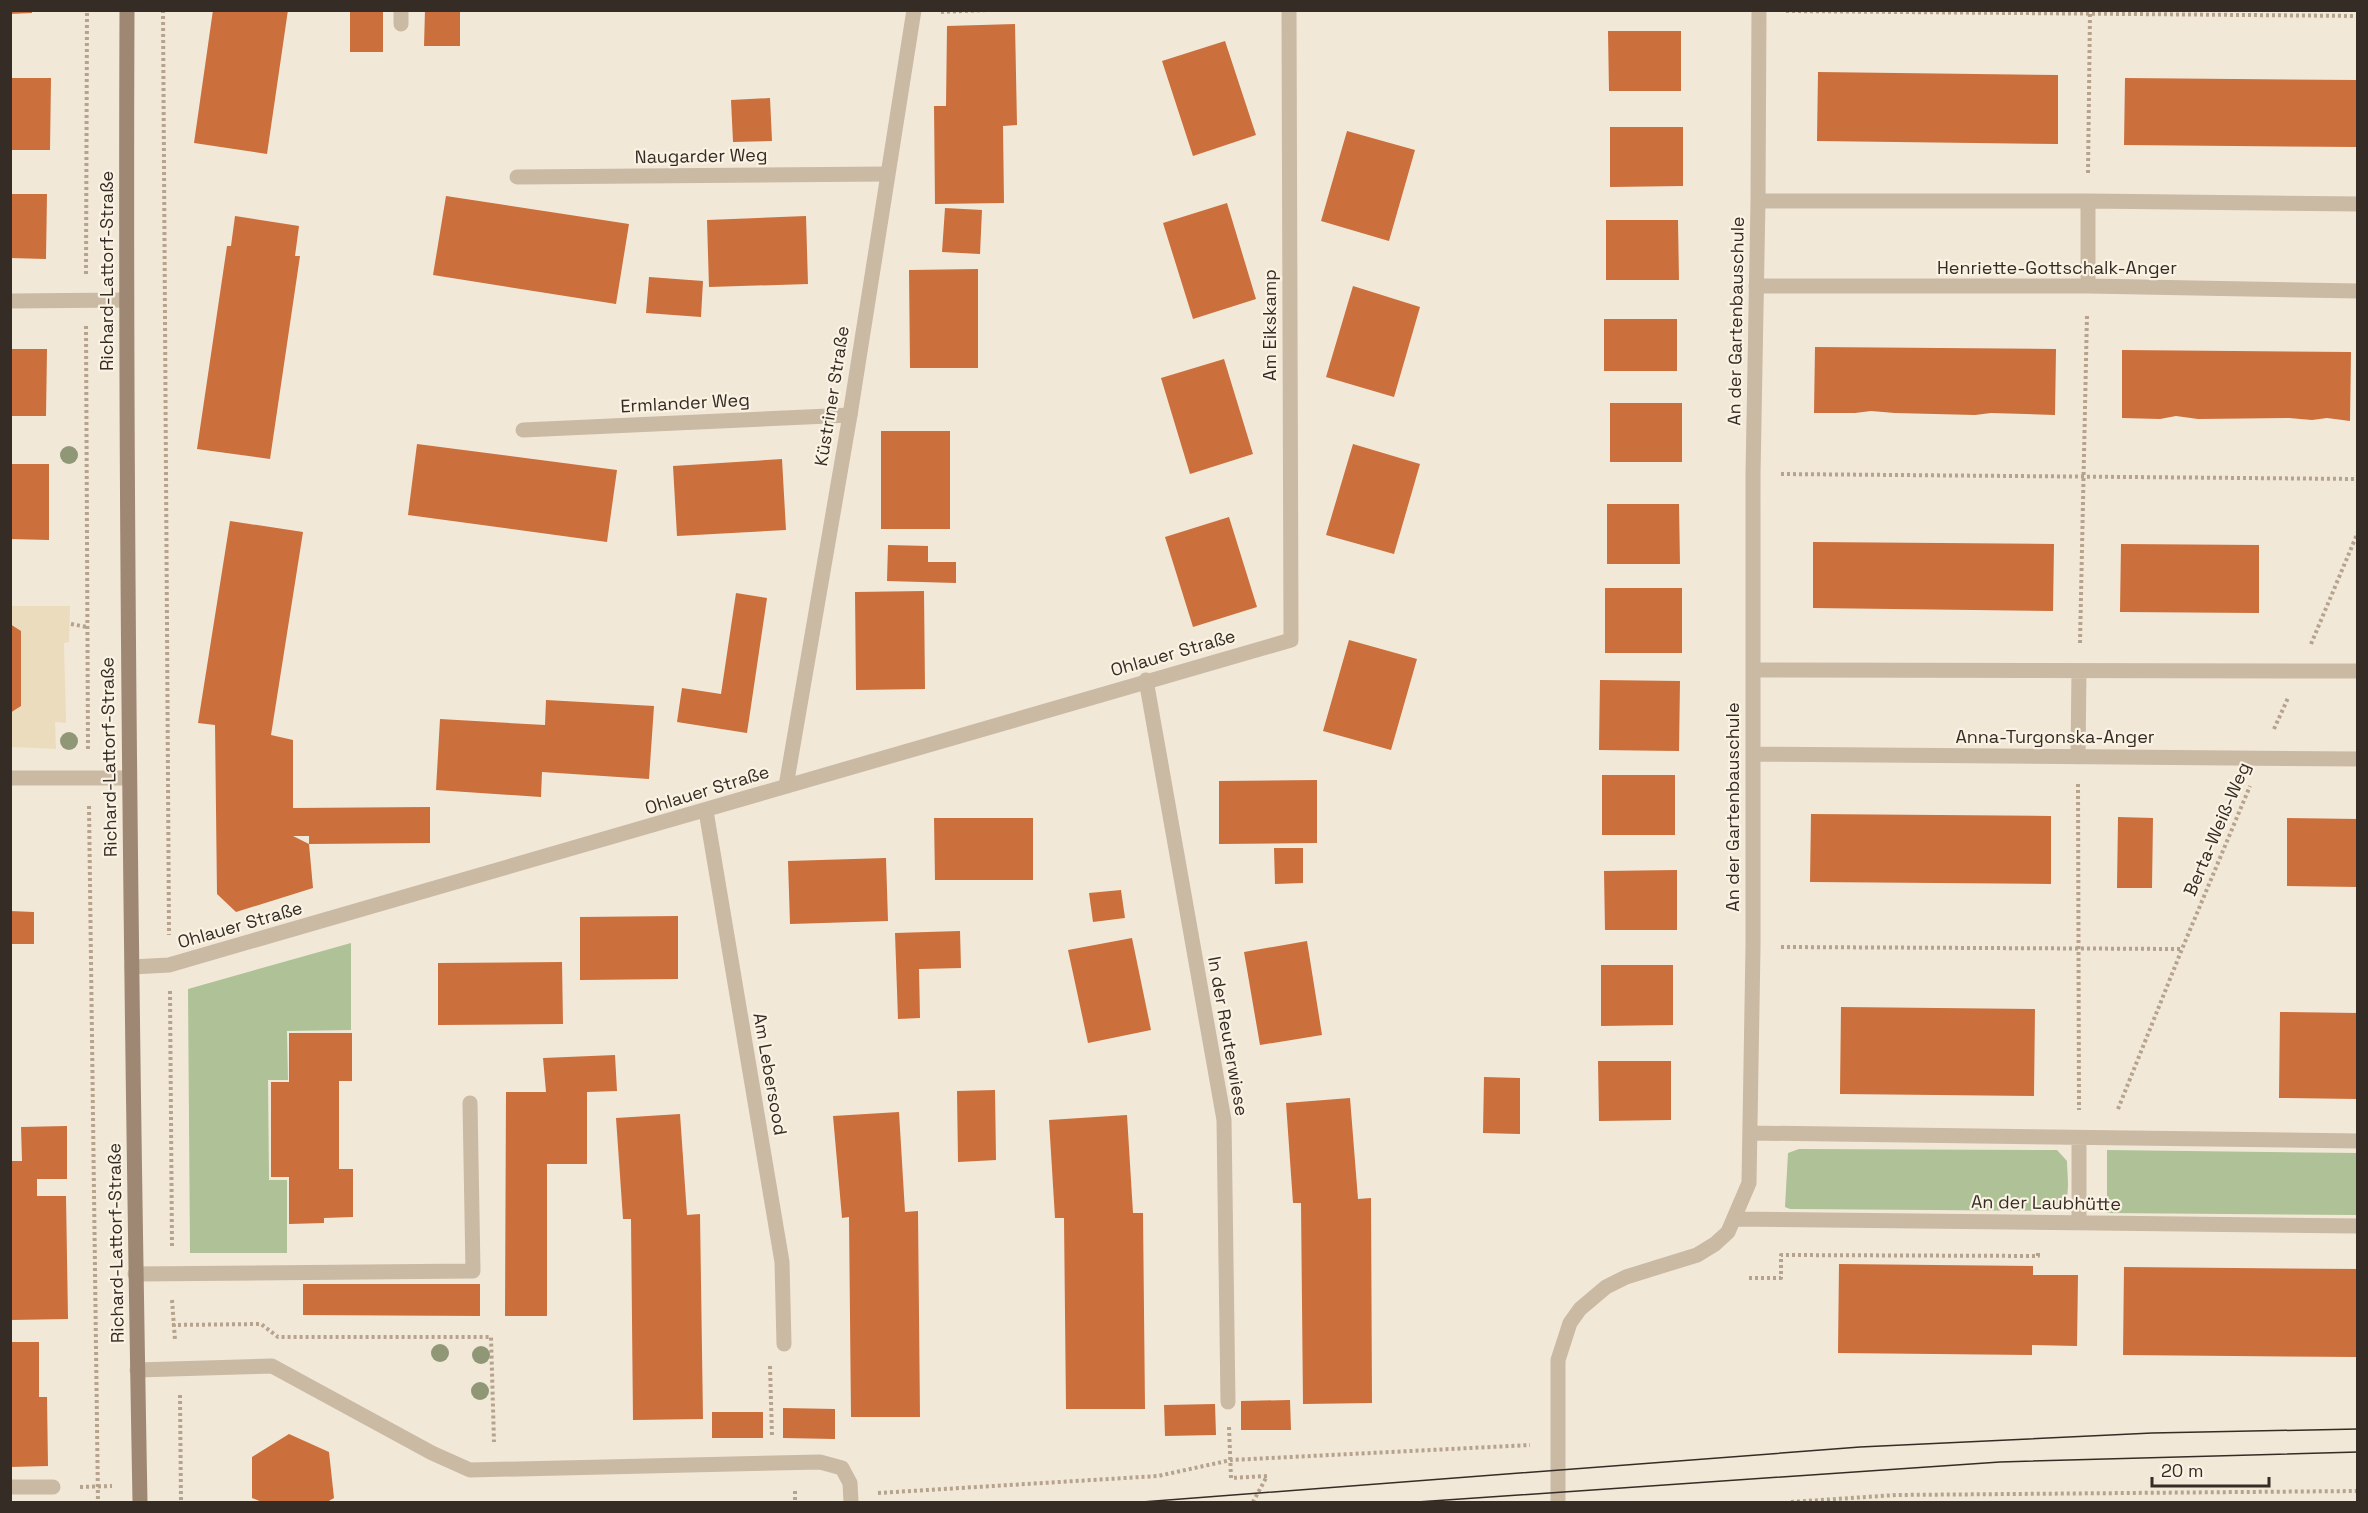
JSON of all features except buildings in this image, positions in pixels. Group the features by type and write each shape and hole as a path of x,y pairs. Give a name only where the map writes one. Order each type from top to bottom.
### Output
{"street":[{"name":"Richard-Lattorf-Straße","path":"127,10 125,300 129,778 140,1503"},
{"name":"Am Eikskamp","path":"1289,10 1291,640"},
{"name":"An der Gartenbauschule","path":"1558,1503 1558,1360 1570,1323 1580,1309 1606,1287 1707,1250 1728,1232 1749,1183 1753,947 1753,474 1759,10"},
{"name":"Küstriner Straße","path":"786,786 850,415 913,12"},
{"name":"Naugarder Weg","path":"516,177 887,174"},
{"path":"1758,201 2358,204"},
{"path":"2088,201 2088,286"},
{"name":"Henriette-Gottschalk-Anger","path":"1756,286 2088,286 2358,291"},
{"path":"10,301 125,300"},
{"name":"Ermlander Weg","path":"523,430 850,415"},
{"name":"Ohlauer Straße","path":"132,967 170,965 706,811 1146,680 1291,640"},
{"path":"1753,670 2358,671"},
{"path":"2078,757 2079,671"},
{"name":"In der Reuterwiese","path":"1146,680 1224,1120 1228,1402"},
{"name":"Anna-Turgonska-Anger","path":"1753,754 2358,759"},
{"path":"10,778 129,778"},
{"name":"Am Lebersood","path":"706,811 782,1262 783,1344"},
{"path":"135,1274 473,1271 470,1103"},
{"path":"1750,1134 2358,1141"},
{"path":"2079,1138 2079,1223"},
{"name":"An der Laubhütte","path":"1735,1218 2358,1226"},
{"path":"137,1370 272,1366 432,1453 471,1470 820,1462 842,1468 850,1483 850,1498"},
{"path":"10,1487 53,1487"}],"path":[{"path":"87,10 88,778 98,1503"},
{"path":"164,10 172,1325 180,1370 181,1503"},
{"path":"913,12 988,10"},
{"path":"1776,11 2358,16"},
{"path":"2088,201 2090,12"},
{"path":"2079,671 2088,286"},
{"path":"1753,474 2358,479"},
{"name":"Berta-Weiß-Weg","path":"2106,1138 2182,949 2358,532"},
{"path":"71,624 87,627"},
{"path":"2078,757 2079,1138"},
{"path":"1753,947 2182,949"},
{"path":"1749,1278 1781,1278 1781,1255 2038,1256 2038,1223"},
{"path":"172,1325 261,1324 278,1337 491,1337 495,1470"},
{"path":"771,1393 772,1438"},
{"path":"1229,1430 1231,1478 1267,1476 1253,1503"},
{"path":"850,1498 1158,1476 1231,1460 1558,1443"},
{"path":"53,1487 140,1485"},
{"path":"1791,1503 1896,1495 2358,1491"}],"green space":[{"path":"351,943 351,1030 287,1031 288,1080 268,1080 269,1180 287,1180 287,1253 190,1253 188,989"},
{"path":"1799,1149 2057,1150 2067,1161 2066,1201 2059,1211 1790,1209 1785,1207 1788,1153"},
{"path":"2107,1150 2357,1153 2357,1215 2107,1213"}],"shaded area":[{"path":"10,606 70,606 69,642 64,643 66,723 55,722 56,749 11,747"}],"tram line":[{"path":"1142,1502 1860,1447 2152,1433 2358,1429"},
{"path":"1417,1502 2000,1462 2358,1452"}]}
